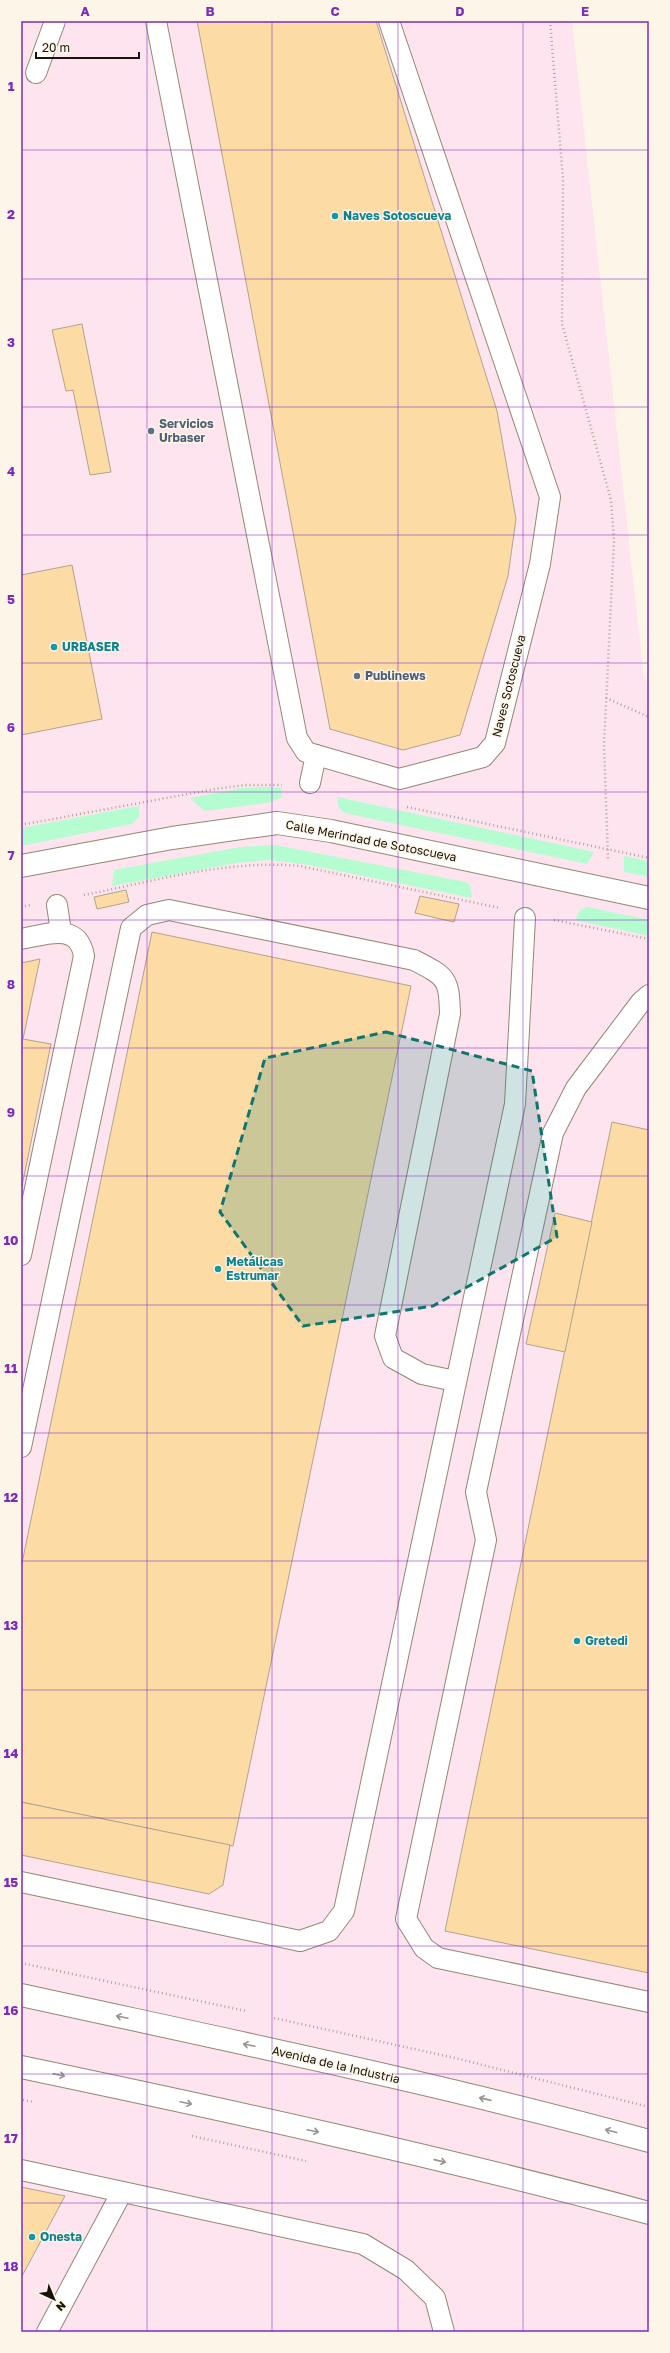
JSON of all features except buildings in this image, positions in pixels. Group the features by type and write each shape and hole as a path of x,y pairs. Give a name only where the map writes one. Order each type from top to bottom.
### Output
{"main road":[{"name":"Calle Merindad de Sotoscueva","path":"21,866 172,838 277,823 332,831 649,898"},
{"name":"Avenida de la Industria","path":"21,1995 559,2116 649,2141"},
{"path":"21,2067 338,2137 562,2190 649,2213"}],"lane":[{"path":"36,72 55,21"},
{"name":"Naves Sotoscueva","path":"156,21 297,738 306,752 398,779 483,757 495,743 540,564 550,497 389,21"},
{"path":"310,783 316,755"},
{"path":"57,905 60,932"},
{"path":"21,1447 131,928 147,915 169,910 414,960 437,972 449,987 450,1014 385,1336 393,1358 422,1374 455,1381"},
{"path":"21,1882 300,1941 329,1931 344,1911 455,1381 515,1104 525,918"},
{"path":"21,939 60,932 70,934 82,946 84,956 21,1255"},
{"path":"649,995 641,1002 576,1088 553,1132 476,1492 486,1540 406,1919 424,1948 438,1958 649,2002"},
{"path":"21,2170 363,2244 406,2270 435,2298 444,2332"},
{"path":"47,2332 122,2192"}],"path":[{"path":"550,21 564,179 562,324 611,507 614,541 604,745 610,890"},
{"path":"606,698 649,717"},
{"path":"21,825 222,788 268,784 290,785"},
{"path":"401,806 649,858"},
{"path":"81,896 231,867 277,864 300,866 503,909"},
{"path":"547,918 649,939"},
{"path":"21,2099 38,2103"},
{"path":"187,2135 311,2162"}],"highlighted area":[{"path":"386,1032 532,1071 557,1237 433,1306 303,1326 220,1212 265,1058"}],"shaded area":[{"path":"21,21 572,21 644,678 649,683 649,2332 21,2332"}],"green space":[{"path":"242,788 282,788 281,798 268,803 204,811 190,798"},
{"path":"337,797 594,852 587,864 377,820 345,813 339,808"},
{"path":"139,806 139,817 132,824 21,846 21,828"},
{"path":"275,845 466,882 470,885 472,898 309,865 268,860 237,863 112,886 114,870 240,847"},
{"path":"624,856 649,861 649,877 624,872"},
{"path":"588,907 649,920 649,936 575,920 580,910"}],"place":[{"name":"Naves Sotoscueva","path":"335,216"},
{"name":"Servicios Urbaser","path":"151,431"},
{"name":"URBASER","path":"54,647"},
{"name":"Publinews","path":"357,676"},
{"name":"Metálicas Estrumar","path":"218,1269"},
{"name":"Gretedi","path":"577,1641"},
{"name":"Onesta","path":"32,2237"}]}
